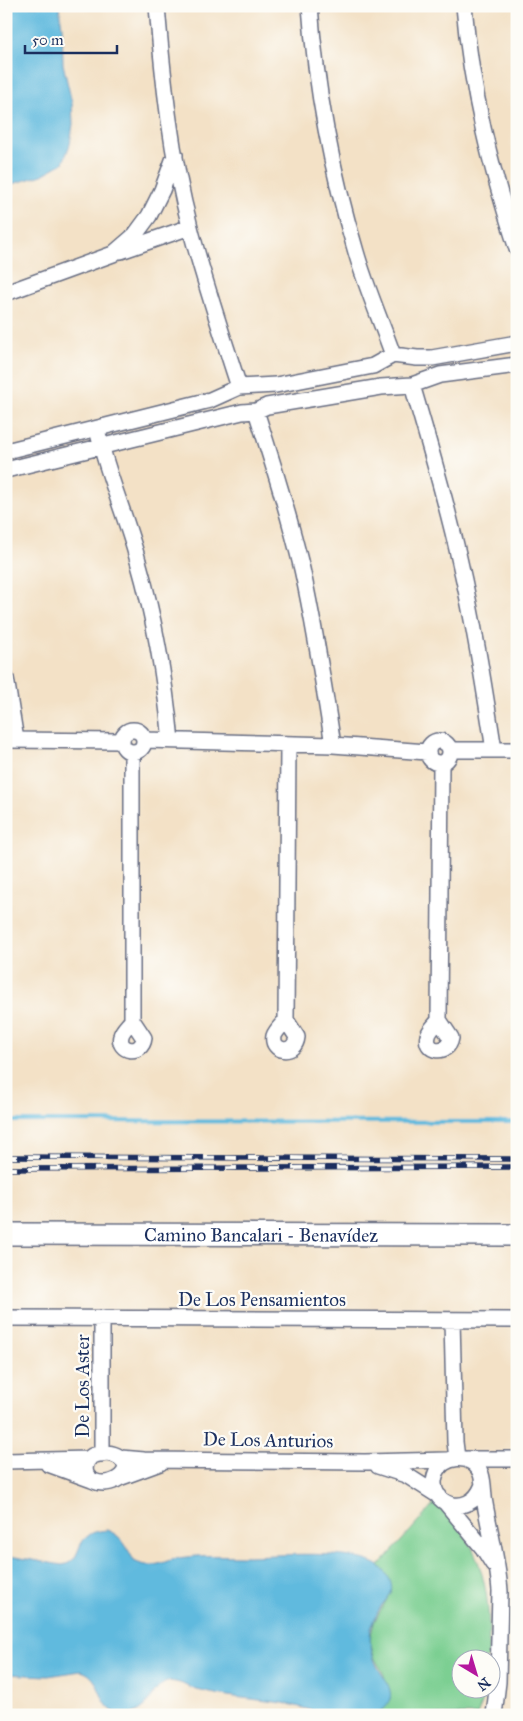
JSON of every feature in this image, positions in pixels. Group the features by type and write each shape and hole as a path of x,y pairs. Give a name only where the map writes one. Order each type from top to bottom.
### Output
{"main road":[{"name":"Camino Bancalari - Benavídez","path":"6,1234 517,1235"}],"street":[{"path":"157,6 174,154 190,227 234,389 230,399 255,410 280,487 316,634 334,746"},
{"path":"310,6 313,50 323,117 340,194 356,254 389,358"},
{"path":"464,6 472,74 483,133 517,249"},
{"path":"113,254 135,235 149,216 162,190 174,154"},
{"path":"6,293 190,227"},
{"path":"6,451 210,400 234,389 263,387 373,366 389,358 432,358 517,343"},
{"path":"389,358 382,369 389,386"},
{"path":"417,358 423,366 426,375 418,383"},
{"path":"6,470 255,410 389,386 418,383 440,375 517,365"},
{"path":"418,383 460,559 479,651 494,750"},
{"path":"255,410 270,397 263,387"},
{"path":"97,429 129,528 149,600 166,693 171,741"},
{"path":"6,678 11,740 122,741"},
{"path":"133,730 140,732 145,740 142,749 132,752 126,750 122,741 126,732 133,730"},
{"path":"145,740 334,746 427,752"},
{"path":"439,740 448,745 450,750 447,760 441,763 431,760 427,752 432,742 439,740"},
{"path":"286,1020 288,745"},
{"path":"450,750 517,750"},
{"path":"132,752 132,1020"},
{"path":"440,1020 441,763"},
{"name":"De Los Pensamientos","path":"6,1318 517,1320"},
{"name":"De Los Aster","path":"95,1456 102,1318"},
{"path":"452,1320 457,1459"},
{"path":"6,1461 37,1461 113,1454 121,1458 126,1467 125,1472 120,1478"},
{"path":"95,1456 85,1466 85,1472 88,1477 95,1481"},
{"name":"De Los Anturios","path":"121,1458 144,1460 365,1462"},
{"path":"37,1461 95,1481 106,1482 171,1459"},
{"path":"457,1459 517,1459 500,1465 482,1483 479,1494 467,1504 452,1505 406,1475 365,1462 457,1459"},
{"path":"493,1712 499,1674 499,1576 478,1467 457,1459 438,1469 435,1476 435,1490 483,1548 499,1576"}],"green space":[{"path":"436,1502 462,1531 471,1545 477,1560 486,1592 489,1648 450,1648 450,1698 483,1698 477,1715 383,1715 380,1711 386,1706 384,1675 374,1657 370,1640 374,1622 391,1592 391,1585 379,1566"}],"water":[{"path":"6,6 59,6 62,27 63,64 72,103 73,124 70,144 63,163 42,175 6,186"},
{"path":"107,1530 121,1539 134,1561 146,1565 155,1565 177,1558 196,1556 296,1554 349,1557 376,1564 388,1576 392,1589 375,1617 370,1635 373,1656 390,1691 386,1707 371,1714 342,1715 283,1703 229,1696 168,1682 156,1690 147,1704 141,1709 133,1713 123,1714 114,1712 108,1707 94,1680 89,1674 81,1671 48,1676 6,1674 6,1557 62,1565 75,1557 81,1544 90,1534"}],"waterway":[{"path":"6,1121 517,1122"}],"railway":[{"path":"6,1157 517,1159"},
{"path":"6,1169 517,1167"}]}
